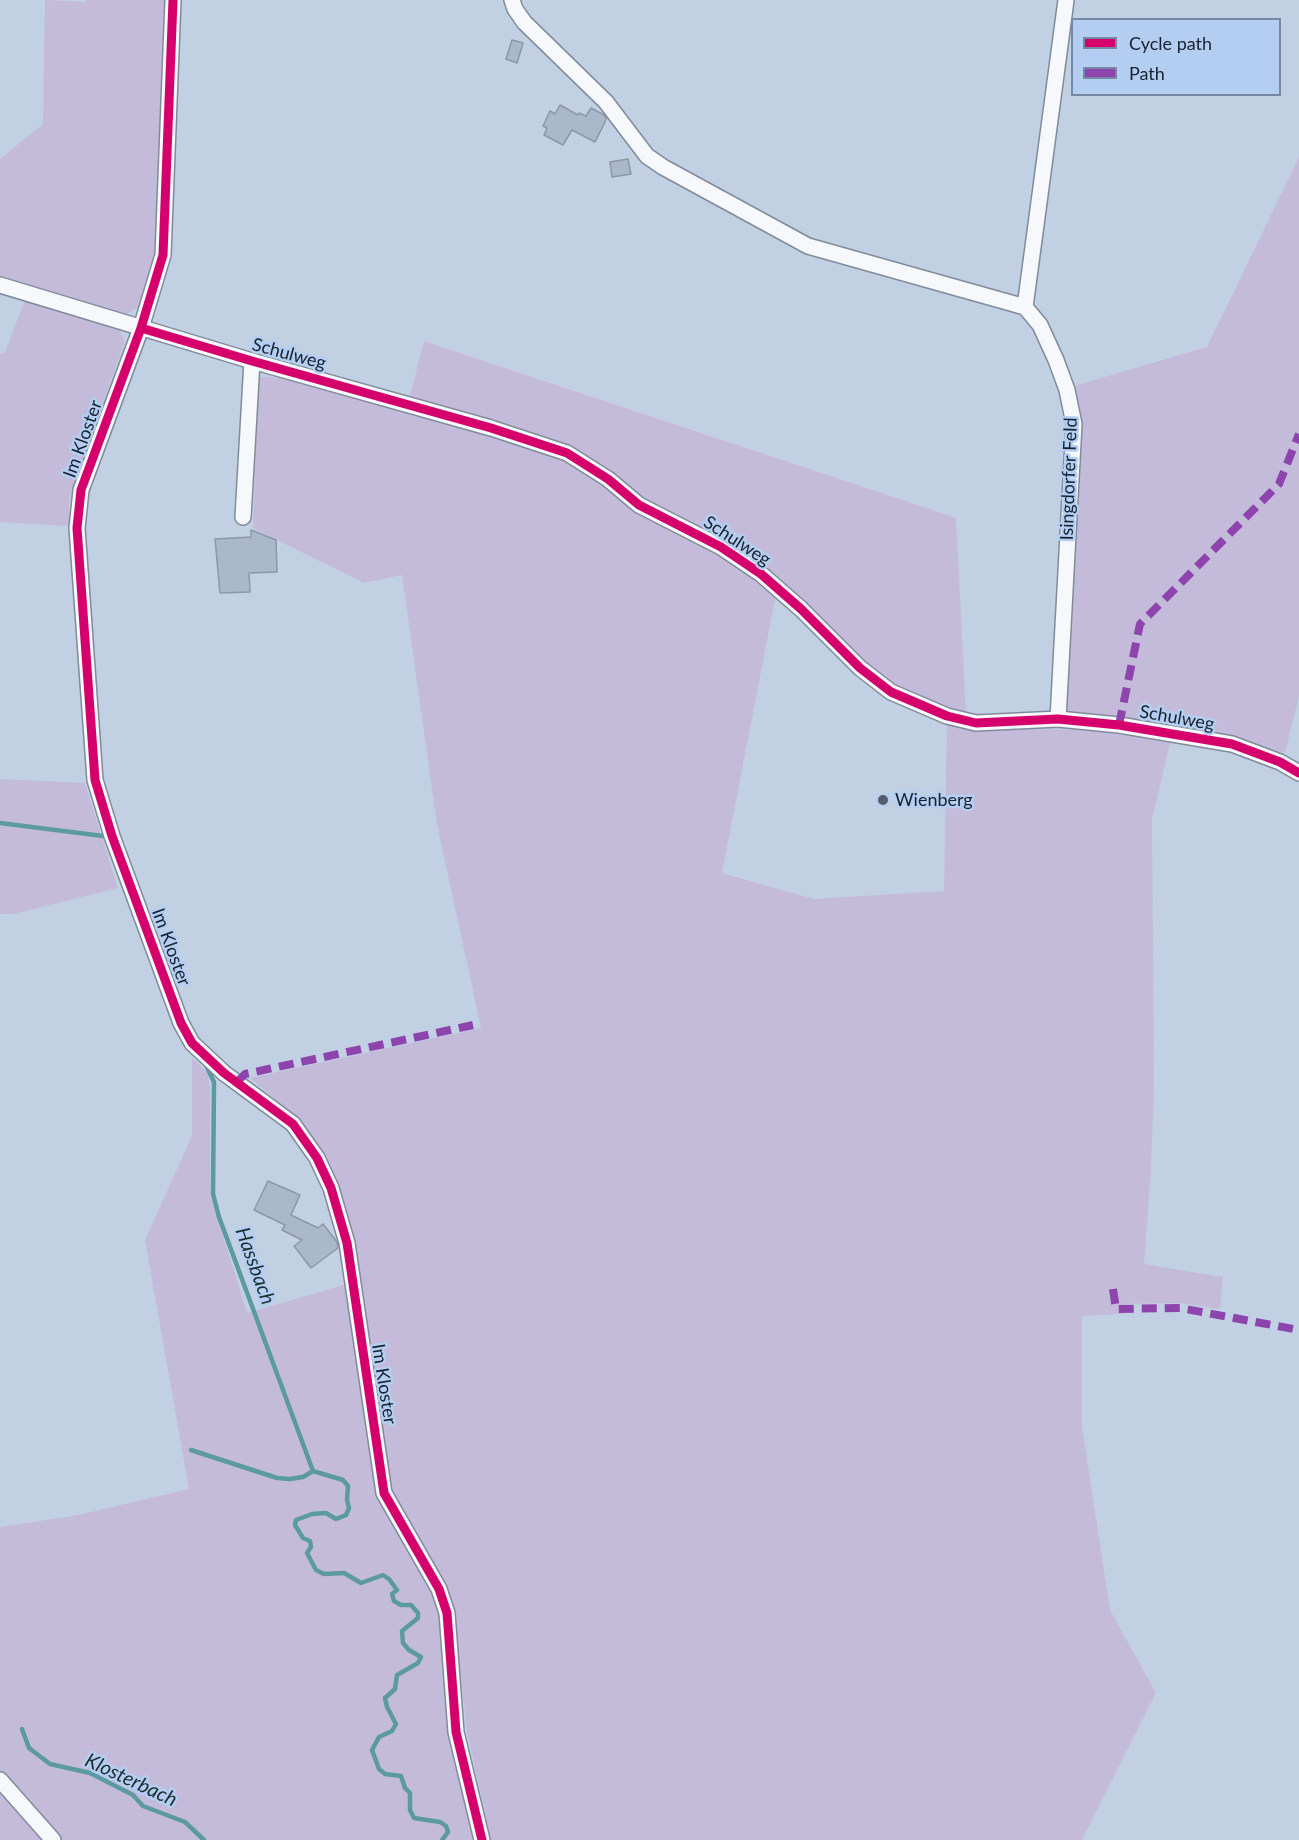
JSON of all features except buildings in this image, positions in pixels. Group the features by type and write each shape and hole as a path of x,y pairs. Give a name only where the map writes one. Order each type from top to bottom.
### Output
{"street":[{"name":"Im Kloster","path":"173,0 163,255 141,328 81,490 77,528 95,780 112,836 181,1023 192,1043 224,1072 293,1124 317,1158 331,1188 347,1243 384,1493 439,1589 447,1613 456,1732 482,1840"},
{"path":"512,0 524,22 606,102 646,156 663,167 808,246 1024,307 1066,0"},
{"name":"Schulweg","path":"0,285 252,361 491,428 567,453 608,479 639,505 721,547 761,574 801,609 860,669 891,692 947,716 976,723 1058,719 1119,725 1232,744 1280,762 1299,773"},
{"name":"Isingdorfer Feld","path":"1024,307 1040,325 1056,360 1067,390 1074,424 1058,719"},
{"path":"243,517 252,361"},
{"path":"0,1780 53,1840"}],"shaded area":[{"path":"45,0 86,2 86,0 167,0 157,253 138,307 127,314 0,277 0,159 43,124"},
{"path":"1299,157 1299,696 1285,753 1234,737 1095,714 1063,711 1081,421 1074,386 1207,347"},
{"path":"25,300 118,328 125,341 69,498 69,525 65,526 0,522 0,354 5,352"},
{"path":"424,341 956,518 966,714 922,700 894,686 865,664 748,557 493,422 410,396"},
{"path":"258,377 298,378 565,458 719,552 776,594 722,873 814,899 944,891 947,724 987,729 1095,730 1170,743 1152,819 1154,1086 1144,1264 1223,1277 1220,1309 1180,1303 1123,1304 1122,1314 1082,1316 1082,1427 1110,1610 1156,1693 1082,1840 491,1840 467,1732 453,1607 446,1586 391,1489 353,1242 295,1116 250,1078 481,1028 437,824 402,575 364,583 253,528"},
{"path":"0,779 85,783 118,888 14,914 0,914"},
{"path":"192,1058 208,1073 210,1194 247,1313 347,1284 379,1494 434,1593 439,1611 449,1735 473,1840 62,1840 0,1771 0,1527 78,1515 189,1489 145,1240 192,1136"},
{"path":"0,1793 42,1840 0,1840"}],"waterway":[{"name":"Hassbach","path":"0,823 103,836"},
{"name":"Hassbach","path":"206,1065 214,1082 213,1194 219,1217 313,1471"},
{"name":"Hassbach","path":"191,1450 277,1478 303,1477 313,1471 343,1480 348,1486 349,1508 346,1515 336,1519 326,1513 312,1514 296,1520 295,1525 303,1538 310,1541 311,1547 307,1553 316,1570 324,1574 344,1573 361,1583 383,1575 397,1590 392,1594 394,1601 401,1605 411,1605 418,1613 418,1618 402,1631 403,1643 409,1650 421,1657 418,1663 397,1675 395,1689 385,1698 396,1724 392,1731 379,1737 372,1750 379,1769 385,1774 401,1776 405,1788 410,1793 410,1810 414,1818 440,1822 446,1826 448,1832 442,1840"},
{"name":"Klosterbach","path":"22,1729 29,1748 50,1764 90,1773 133,1795 143,1806 185,1822 204,1840"}],"marked path":[{"path":"1119,725 1140,624 1279,484 1299,434"},
{"path":"237,1082 245,1074 473,1025"},
{"path":"1113,1289 1116,1309 1180,1308 1299,1330"}],"cycle path":[{"path":"173,0 163,255 141,328 81,490 77,528 95,780 112,836 181,1023 192,1043 224,1073 293,1124 317,1158 331,1188 347,1243 384,1493 439,1589 447,1613 456,1732 482,1840"},
{"path":"141,328 491,428 567,453 608,479 639,505 721,547 761,574 801,609 860,668 891,692 947,716 976,723 1058,719 1119,725 1232,744 1280,762 1299,773"}],"place":[{"name":"Wienberg","path":"883,800"}]}
